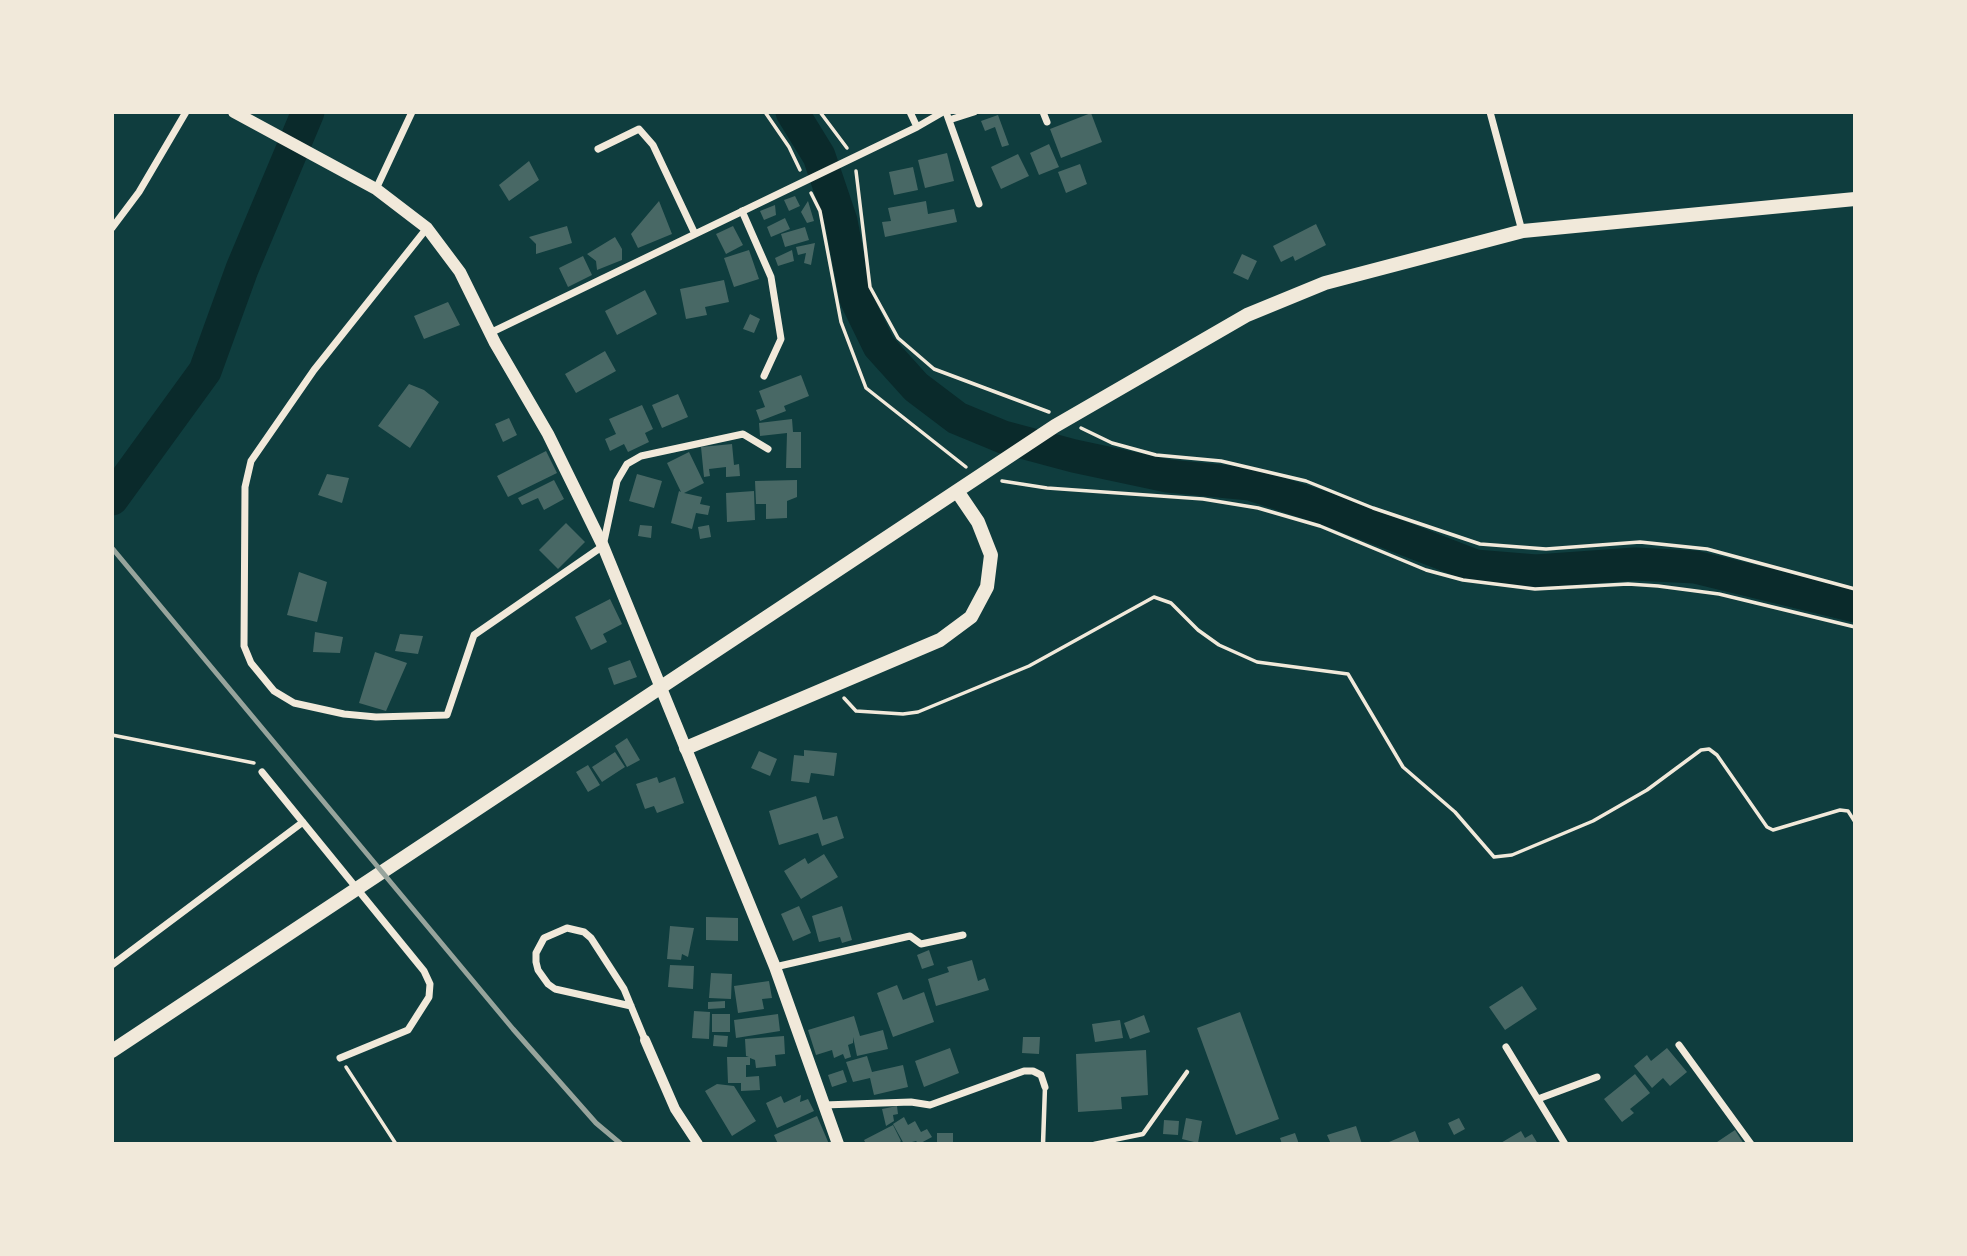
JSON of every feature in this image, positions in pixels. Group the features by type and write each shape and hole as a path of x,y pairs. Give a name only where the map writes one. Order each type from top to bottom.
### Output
{"highway":[{"path":"112,1051 1060,424 1247,315 1325,283 1523,231 1855,199"},
{"path":"686,748 940,640 971,617 987,587 991,555 978,522 957,491"}],"main road":[{"path":"234,112 372,186 426,228 460,272 490,333 548,434 603,546 775,967 838,1144"}],"street":[{"path":"112,229 139,192 186,112"},
{"path":"372,186 412,112"},
{"path":"910,112 917,127"},
{"path":"490,333 917,127 946,115 974,112"},
{"path":"1043,112 1047,122"},
{"path":"1490,112 1523,231"},
{"path":"946,115 979,204"},
{"path":"598,149 639,129 653,145 695,234"},
{"path":"742,211 771,277 781,339 764,376"},
{"path":"426,228 314,370 251,461 244,486 244,646 251,663 274,691 294,702 376,717 447,715 474,635 603,546 617,481 627,464 640,456 743,434 768,449"},
{"path":"262,772 424,971 430,984 429,997 408,1030 340,1058"},
{"path":"112,965 303,822"},
{"path":"631,1006 555,989 548,984 536,962 536,953 544,938 567,928 584,932 624,989 676,1109 698,1144"},
{"path":"775,967 910,936 921,944 963,934"},
{"path":"1679,1045 1751,1144"},
{"path":"1506,1047 1565,1144"},
{"path":"824,1105 911,1102 930,1105 1024,1071 1041,1075 1045,1087"},
{"path":"1538,1099 1597,1077"}],"lane":[{"path":"1094,1144 1143,1134 1187,1072"},
{"path":"1043,1144 1045,1087"}],"path":[{"path":"765,112 789,147 820,211 841,322 866,388 979,477 1047,488 1203,499 1258,508 1320,526 1426,570 1463,580 1535,589 1628,584 1658,586 1718,594 1855,627"},
{"path":"820,112 858,178 870,287 898,338 934,369 1038,407 1060,424 1112,443 1157,456 1220,461 1306,481 1373,508 1480,544 1546,550 1601,543 1640,542 1707,549 1855,589"},
{"path":"833,685 856,711 903,714 918,712 1029,666 1154,597 1171,603 1198,630 1219,645 1257,662 1348,674 1403,766 1455,812 1494,857 1511,855 1593,821 1647,790 1693,753 1709,749 1717,755 1766,827 1773,830 1840,810 1848,811 1855,822"},
{"path":"112,735 256,763 262,772"},
{"path":"340,1058 396,1144"}],"building":[{"path":"1091,113 1102,142 1061,158 1050,129"},
{"path":"998,115 1009,145 1002,147 995,127 985,131 981,121"},
{"path":"1049,144 1059,167 1039,175 1030,153"},
{"path":"947,153 954,181 925,188 918,160"},
{"path":"1018,154 1029,176 1001,189 991,167"},
{"path":"529,161 539,180 509,201 499,185"},
{"path":"1080,164 1087,184 1066,193 1058,172"},
{"path":"913,167 918,190 894,195 889,172"},
{"path":"795,196 800,206 789,211 784,200"},
{"path":"659,201 672,234 638,248 631,234"},
{"path":"808,201 814,221 807,223 801,212"},
{"path":"926,201 928,214 954,209 957,222 885,237 882,222 891,221 888,208"},
{"path":"775,205 776,215 764,220 760,211"},
{"path":"785,218 790,229 771,237 767,227"},
{"path":"1316,224 1326,245 1295,261 1293,256 1281,262 1273,246"},
{"path":"567,226 572,243 536,254 536,244 529,237"},
{"path":"733,226 743,245 726,254 716,234"},
{"path":"805,227 809,240 785,247 781,234"},
{"path":"615,237 622,249 622,260 597,270 596,261 587,254"},
{"path":"815,243 811,265 804,263 806,253 798,255 796,247"},
{"path":"749,250 759,279 734,287 724,258"},
{"path":"792,250 794,261 778,266 775,258"},
{"path":"1242,254 1257,261 1248,280 1233,273"},
{"path":"583,256 592,275 568,287 559,268"},
{"path":"724,280 729,302 705,307 707,315 686,319 680,289"},
{"path":"645,290 657,314 617,335 605,311"},
{"path":"448,302 460,325 424,339 414,316"},
{"path":"750,314 760,319 754,333 743,329"},
{"path":"605,351 616,371 576,393 565,374"},
{"path":"801,375 809,396 784,406 786,411 760,421 756,410 765,407 759,391"},
{"path":"409,384 424,390 439,402 410,448 378,426"},
{"path":"678,394 688,417 662,428 652,405"},
{"path":"642,405 653,429 645,433 649,442 628,452 624,444 610,451 605,439 616,434 609,419"},
{"path":"509,418 517,435 503,442 495,424"},
{"path":"792,419 793,432 801,432 801,468 786,468 787,433 760,436 759,423"},
{"path":"732,444 734,465 739,464 740,476 726,477 726,467 709,469 710,476 704,477 701,447"},
{"path":"546,451 557,473 508,497 497,476"},
{"path":"689,452 704,483 684,493 702,497 700,504 710,506 708,515 696,513 692,529 671,523 679,491 681,492 667,463"},
{"path":"327,474 349,478 342,503 318,495"},
{"path":"637,474 662,481 654,508 629,501"},
{"path":"554,480 564,499 544,510 538,498 522,505 518,498"},
{"path":"797,480 797,497 787,501 787,518 766,519 766,504 756,504 755,481"},
{"path":"754,491 755,520 727,522 726,493"},
{"path":"566,523 585,542 558,569 539,550"},
{"path":"640,525 652,526 651,538 638,536"},
{"path":"709,525 711,537 700,539 698,527"},
{"path":"299,572 327,582 317,622 287,615"},
{"path":"610,599 622,624 603,634 607,642 591,650 575,617"},
{"path":"315,632 343,637 340,653 313,652"},
{"path":"400,634 423,636 418,654 395,651"},
{"path":"375,652 407,663 386,711 359,703"},
{"path":"630,660 637,677 614,685 608,668"},
{"path":"627,738 640,760 627,767 615,746"},
{"path":"804,750 837,753 834,776 811,773 809,783 791,781 794,755 804,756"},
{"path":"759,751 777,759 770,776 751,768"},
{"path":"615,752 625,767 602,782 592,767"},
{"path":"588,765 600,785 588,792 576,772"},
{"path":"657,777 659,783 675,777 684,803 657,813 654,806 645,809 636,784"},
{"path":"816,796 823,820 837,816 844,838 822,846 818,833 779,845 769,811"},
{"path":"824,854 838,877 801,899 784,871 805,858 808,864"},
{"path":"799,906 811,933 793,941 781,914"},
{"path":"842,906 852,940 842,943 840,937 819,942 812,916"},
{"path":"706,917 738,918 738,941 706,940"},
{"path":"670,926 694,928 688,957 682,954 681,960 667,959"},
{"path":"929,950 934,965 922,969 917,955"},
{"path":"972,960 978,981 985,978 989,990 936,1006 928,979 949,972 947,967"},
{"path":"670,965 694,966 693,989 668,987"},
{"path":"711,973 732,974 731,999 709,998"},
{"path":"769,981 772,998 762,999 764,1009 738,1013 734,986"},
{"path":"897,985 903,1000 924,992 934,1022 893,1037 877,993"},
{"path":"1522,986 1537,1009 1505,1030 1489,1007"},
{"path":"725,1001 725,1008 708,1009 708,1002"},
{"path":"694,1011 710,1012 709,1039 692,1038"},
{"path":"1240,1012 1279,1119 1236,1135 1197,1028"},
{"path":"712,1014 730,1014 730,1032 712,1032"},
{"path":"778,1014 780,1031 736,1038 734,1020"},
{"path":"1144,1015 1150,1032 1130,1039 1124,1023"},
{"path":"854,1016 860,1036 883,1030 888,1049 857,1056 853,1037 853,1043 848,1045 851,1057 845,1059 843,1054 834,1058 832,1050 816,1055 808,1030"},
{"path":"1120,1020 1123,1038 1095,1042 1092,1024"},
{"path":"714,1035 728,1036 727,1047 713,1046"},
{"path":"784,1036 785,1054 775,1055 776,1066 756,1068 755,1060 750,1058 750,1065 746,1065 746,1077 759,1076 760,1090 741,1091 741,1083 728,1083 727,1057 749,1057 746,1056 745,1039"},
{"path":"1023,1037 1040,1037 1039,1054 1022,1053"},
{"path":"950,1048 959,1073 924,1087 915,1061"},
{"path":"1667,1048 1687,1072 1670,1086 1663,1078 1652,1088 1634,1066 1647,1055 1651,1061"},
{"path":"1146,1050 1148,1095 1121,1097 1122,1109 1078,1112 1076,1054"},
{"path":"867,1056 872,1072 903,1065 908,1087 874,1095 870,1078 853,1082 846,1062"},
{"path":"843,1070 847,1082 832,1087 828,1075"},
{"path":"1635,1074 1650,1093 1630,1109 1634,1113 1622,1122 1604,1099"},
{"path":"717,1084 734,1086 756,1121 732,1136 705,1091"},
{"path":"801,1095 800,1102 808,1099 814,1111 777,1128 766,1103 781,1096 784,1103"},
{"path":"897,1106 898,1114 893,1115 894,1121 886,1126 882,1109"},
{"path":"817,1116 829,1144 778,1144 774,1135"},
{"path":"904,1117 908,1125 915,1121 921,1132 927,1129 932,1137 919,1144 916,1141 904,1144 893,1124"},
{"path":"1186,1118 1202,1121 1198,1143 1182,1139"},
{"path":"1459,1118 1465,1129 1454,1135 1448,1123"},
{"path":"1164,1120 1179,1121 1178,1135 1163,1134"},
{"path":"893,1125 901,1141 898,1144 866,1144 864,1140"},
{"path":"1356,1126 1362,1144 1331,1144 1327,1135"},
{"path":"1735,1130 1744,1144 1714,1144"},
{"path":"1415,1131 1420,1144 1389,1142"},
{"path":"1521,1131 1525,1138 1532,1134 1538,1144 1499,1144"},
{"path":"937,1133 953,1133 953,1144 937,1144"},
{"path":"1295,1133 1299,1144 1282,1144 1280,1138"}],"waterway":[{"path":"112,499 205,371 242,269 308,112"},
{"path":"792,112 819,156 841,221 856,299 879,346 916,387 957,418 1003,437 1074,456 1168,476 1250,484 1330,510 1475,566 1536,571 1635,564 1695,567 1855,606"}],"railway":[{"path":"112,548 513,1029 596,1123 621,1144"}]}
